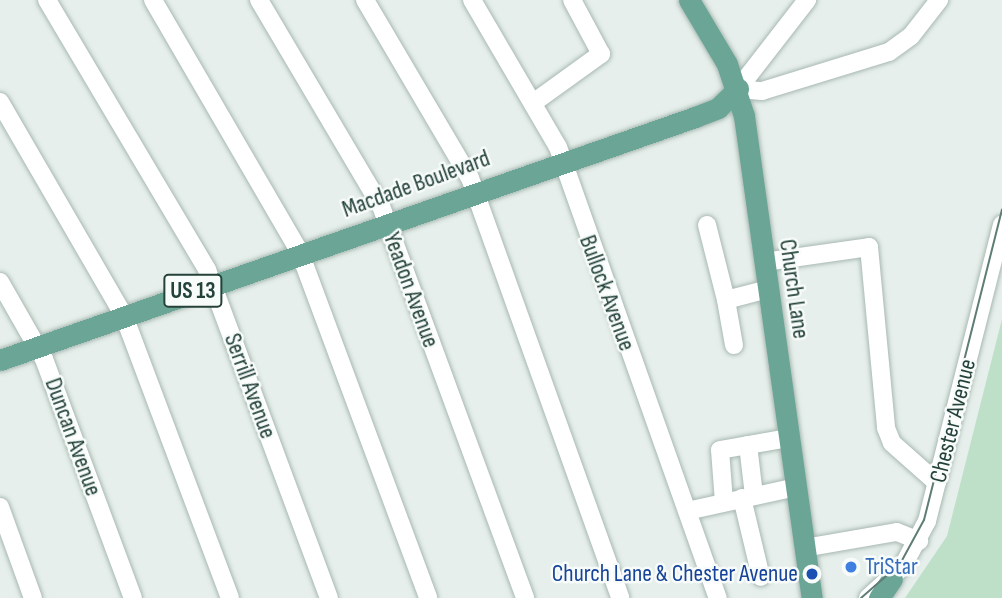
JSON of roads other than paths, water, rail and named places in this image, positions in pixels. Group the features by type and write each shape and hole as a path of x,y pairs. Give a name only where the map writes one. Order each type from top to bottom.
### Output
{"main road":[{"name":"Church Lane","path":"689,0 738,89 812,598"},
{"name":"Macdade Boulevard","path":"0,360 718,108 738,89"},
{"path":"879,598 892,579"}],"street":[{"name":"Serrill Avenue","path":"47,0 212,284 329,598"},
{"path":"153,0 300,253 428,598"},
{"name":"Yeadon Avenue","path":"259,0 386,223 525,598"},
{"path":"365,0 474,192 620,598"},
{"name":"Bullock Avenue","path":"472,0 533,103 561,161 718,598"},
{"path":"533,103 601,54 572,0"},
{"path":"738,89 762,91 889,52 911,36 939,0"},
{"name":"Macdade Boulevard","path":"738,89 800,4"},
{"path":"0,102 124,316 230,598"},
{"name":"Chester Avenue","path":"868,598 892,579 919,541 937,483 1002,224"},
{"path":"707,225 734,345"},
{"path":"764,262 869,247 887,428 892,443 937,483"},
{"name":"Duncan Avenue","path":"0,282 38,346 133,598"},
{"path":"726,300 768,289"},
{"path":"761,577 740,498 720,450 789,438"},
{"path":"740,498 748,445"},
{"path":"687,511 796,487"},
{"path":"0,507 33,598"},
{"path":"804,548 897,532 919,541"}],"tram line":[{"path":"861,598 900,564 924,520 1002,210"}],"place":[{"name":"TriStar","path":"851,567"},
{"name":"Church Lane & Chester Avenue","path":"812,574"}]}
